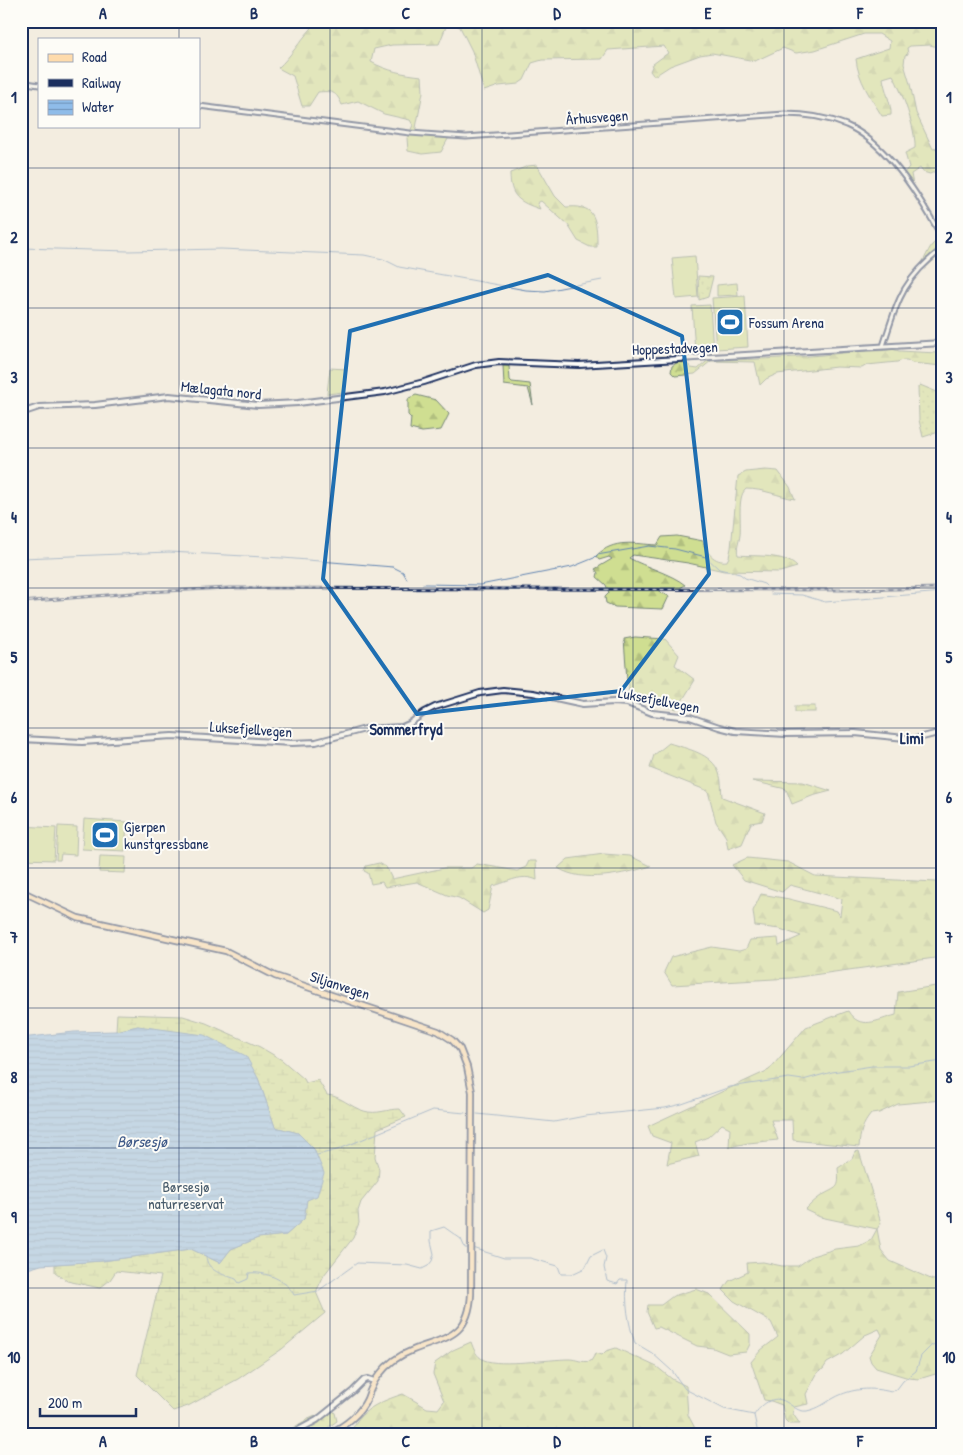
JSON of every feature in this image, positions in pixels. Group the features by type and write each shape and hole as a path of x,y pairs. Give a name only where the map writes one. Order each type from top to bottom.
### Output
{"main road":[{"name":"Hoppestadvegen","path":"412,386 476,366 499,362 570,365 942,343"},
{"name":"Mælagata nord","path":"21,413 28,409 39,407 96,405 169,396 274,406 367,395 412,386"},
{"name":"Luksefjellvegen","path":"21,739 77,742 172,736 292,743 311,742 360,730 405,727 425,712 442,704 480,693 503,690 533,693 583,704 627,703 652,713 694,718 736,731 786,734 855,733 914,739 942,732"},
{"name":"Siljanvegen","path":"21,891 86,920 232,953 254,967 275,976 434,1029 458,1046 465,1060 472,1092 472,1252 468,1313 462,1325 446,1339 413,1350 399,1357 384,1369 374,1381"},
{"path":"291,1434 316,1420 364,1380 374,1381 364,1406 358,1413 343,1426 328,1434"}],"street":[{"path":"21,82 38,85"},
{"name":"Århusvegen","path":"200,106 410,133 466,137 786,114 815,116 851,128 876,147 912,187 924,204 942,238"},
{"path":"883,346 900,295 907,283 914,274 942,249"}],"highlighted area":[{"path":"548,275 682,336 709,574 621,691 417,714 323,579 350,331"}],"green space":[{"path":"303,21 942,21 942,48 930,45 910,46 907,48 908,54 905,55 904,64 916,113 933,149 942,147 941,159 937,169 930,174 923,172 920,168 911,174 913,185 904,173 909,167 905,153 915,148 915,140 908,111 897,82 893,75 883,78 891,115 882,116 866,89 857,67 856,59 889,48 890,41 879,34 864,34 815,50 796,53 783,48 755,61 712,53 700,55 670,66 656,75 653,75 650,71 653,64 668,53 664,46 608,50 602,59 542,60 532,63 524,80 518,84 499,86 484,91 472,51 460,27 448,22 439,44 392,45 374,49 371,62 396,72 422,76 423,92 415,133 455,136 508,135 448,139 441,152 422,154 408,151 407,138 413,125 410,120 384,114 358,101 342,105 338,97 330,92 318,92 309,106 302,106 293,76 278,68 311,29"},
{"path":"537,165 555,196 566,207 581,207 592,214 596,224 597,247 590,247 578,241 568,225 541,201 537,203 540,209 521,201 514,193 510,181 510,173 528,166"},
{"path":"940,239 942,240 942,253 923,270 920,265 933,244"},
{"path":"695,256 698,297 676,299 672,258"},
{"path":"698,276 713,277 708,297 699,300"},
{"path":"737,283 738,295 717,296 717,285"},
{"name":"Fossum Arena","path":"745,296 748,347 716,349 712,298"},
{"path":"710,305 713,351 695,352 692,306"},
{"path":"892,349 937,353 942,350 942,366 912,363 903,360 867,365 862,368 836,367 777,374 766,379 760,385 755,362 711,361 695,374 675,376 671,372 672,366 678,362 687,363 691,368 698,369 710,360 786,358"},
{"path":"503,366 509,366 510,380 512,382 530,384 533,405 528,388 504,385"},
{"path":"330,368 346,369 343,392 327,394"},
{"path":"920,385 942,394 942,431 923,437 919,420 918,387"},
{"path":"416,395 436,400 449,414 441,430 422,432 410,429 411,418 408,415 408,401 409,398"},
{"path":"778,471 790,487 795,499 765,491 746,489 742,494 740,503 738,555 769,556 785,560 797,567 780,572 724,571 688,563 633,555 629,558 673,577 685,585 680,588 661,588 659,592 669,596 663,609 615,607 606,603 605,597 609,593 606,585 597,577 598,573 595,569 612,559 609,557 599,560 596,556 603,550 617,544 657,545 662,537 677,536 703,541 711,556 718,560 727,561 731,548 738,476 746,472"},
{"path":"635,637 665,639 679,655 675,665 695,680 677,709 628,698 629,685 624,639"},
{"path":"795,706 815,706 815,712 795,712"},
{"path":"669,743 705,756 716,766 720,776 722,797 765,813 762,821 751,823 742,844 728,849 726,837 716,822 708,791 650,768 654,755"},
{"path":"752,781 803,782 831,791 792,804 786,789"},
{"name":"Gjerpen kunstgressbane","path":"84,819 127,822 125,851 82,849"},
{"path":"21,826 56,828 54,860 21,859"},
{"path":"58,826 77,827 76,855 61,854 60,860 56,860"},
{"path":"604,854 630,856 651,866 629,872 591,877 568,873 558,868 568,859"},
{"path":"100,856 126,857 125,873 99,872"},
{"path":"747,858 788,862 815,876 936,882 942,880 942,957 791,978 672,985 664,972 671,957 712,947 739,951 746,949 750,940 778,938 779,946 801,936 780,929 755,926 753,911 761,894 837,911 840,916 842,899 790,885 782,892 744,880 732,865"},
{"path":"529,861 536,861 537,880 526,877 493,886 488,910 483,913 459,898 417,882 385,887 382,882 371,884 368,873 364,871 366,866 379,863 386,867 392,879 444,868 471,868 477,864 517,871 526,867"},
{"path":"942,985 942,1100 898,1104 879,1113 871,1114 862,1129 859,1147 793,1140 792,1120 771,1120 778,1140 729,1147 730,1128 722,1124 708,1137 695,1142 699,1156 667,1164 671,1143 652,1136 648,1126 769,1070 806,1027 848,1011 858,1021 863,1022 896,1015 898,992"},
{"path":"117,1014 183,1016 206,1023 260,1047 282,1060 304,1079 306,1083 318,1080 327,1095 337,1097 359,1109 369,1112 400,1109 406,1117 377,1129 375,1157 379,1169 378,1181 361,1202 358,1211 359,1223 353,1238 324,1275 316,1292 325,1313 282,1349 238,1379 188,1406 173,1411 137,1375 161,1276 116,1271 110,1280 100,1288 67,1281 55,1272 55,1264 102,1261 191,1249 220,1263 231,1249 258,1238 286,1235 304,1219 314,1149 298,1133 275,1127 258,1078 138,1026 116,1031"},
{"path":"859,1151 881,1223 877,1229 820,1217 805,1210 836,1187 838,1184 838,1168 852,1159 855,1152"},
{"path":"877,1229 881,1250 890,1261 933,1280 942,1279 942,1372 919,1379 909,1378 876,1368 869,1356 882,1335 879,1329 865,1335 843,1354 827,1363 818,1372 806,1394 808,1404 794,1407 793,1414 800,1424 789,1424 785,1420 782,1405 764,1400 751,1362 761,1350 778,1337 771,1322 734,1301 723,1290 729,1281 748,1272 747,1263 763,1262 782,1266 798,1266 812,1256 835,1249 859,1246 871,1240"},
{"path":"696,1289 709,1294 750,1334 750,1344 746,1352 728,1354 713,1348 697,1346 659,1327 654,1328 647,1312 648,1305 661,1305 673,1296"},
{"path":"471,1342 479,1357 484,1360 502,1363 569,1359 591,1361 596,1353 602,1355 606,1351 616,1348 657,1367 672,1379 686,1386 688,1415 698,1434 351,1434 359,1419 371,1408 403,1394 427,1408 438,1409 444,1401 433,1374 435,1363 453,1350"},
{"path":"332,1409 337,1421 319,1434 283,1434 306,1420"}],"water":[{"name":"Børsesjø","path":"138,1026 204,1035 246,1056 258,1078 275,1127 298,1133 314,1149 324,1173 317,1196 307,1200 304,1219 286,1235 258,1238 231,1249 220,1263 191,1249 102,1261 41,1265 21,1271 21,1038 74,1032 116,1031"}],"waterway":[{"path":"21,248 128,251 221,249 364,255 383,259 399,267 526,290 545,291 602,280"},
{"path":"423,584 480,585 572,567 597,555 649,546 675,549 706,557 719,569 740,574 745,578 766,586"},
{"path":"23,558 169,552 283,558 393,567 403,572 407,579"},
{"path":"771,594 802,595 825,602 942,592"},
{"path":"477,1114 554,1122 585,1116 665,1108 730,1087 789,1078 803,1080 832,1072 872,1066 909,1066 942,1061"},
{"path":"317,1155 337,1150 433,1110 465,1113"},
{"path":"206,1256 209,1266 221,1274 236,1279 239,1283 248,1279 249,1273 262,1273 281,1281 294,1295 318,1291 357,1263 407,1265 422,1269 428,1266 434,1254 431,1231 444,1227 461,1239 465,1248 469,1248"},
{"path":"473,1248 504,1258 530,1258 558,1266 561,1274 572,1274 585,1268 591,1256 603,1250 606,1258 604,1267 607,1281 617,1284 620,1280 627,1280 628,1312 635,1343 652,1353 672,1371 685,1389 724,1409 754,1415 758,1434"},
{"path":"754,1415 764,1404 776,1399 786,1402 798,1410 807,1411 855,1390 877,1389 891,1392 897,1389 903,1381 916,1371 921,1356 932,1345 942,1343"}],"railway":[{"path":"21,602 145,592 230,588 848,590 942,588"}],"place":[{"name":"Fossum Arena","path":"730,322"},
{"name":"Gjerpen kunstgressbane","path":"105,835"}],"district":[{"name":"Sommerfryd","path":"406,729"},
{"name":"Limi","path":"912,738"}],"park label":[{"name":"Børsesjø naturreservat","path":"186,1194"}]}
